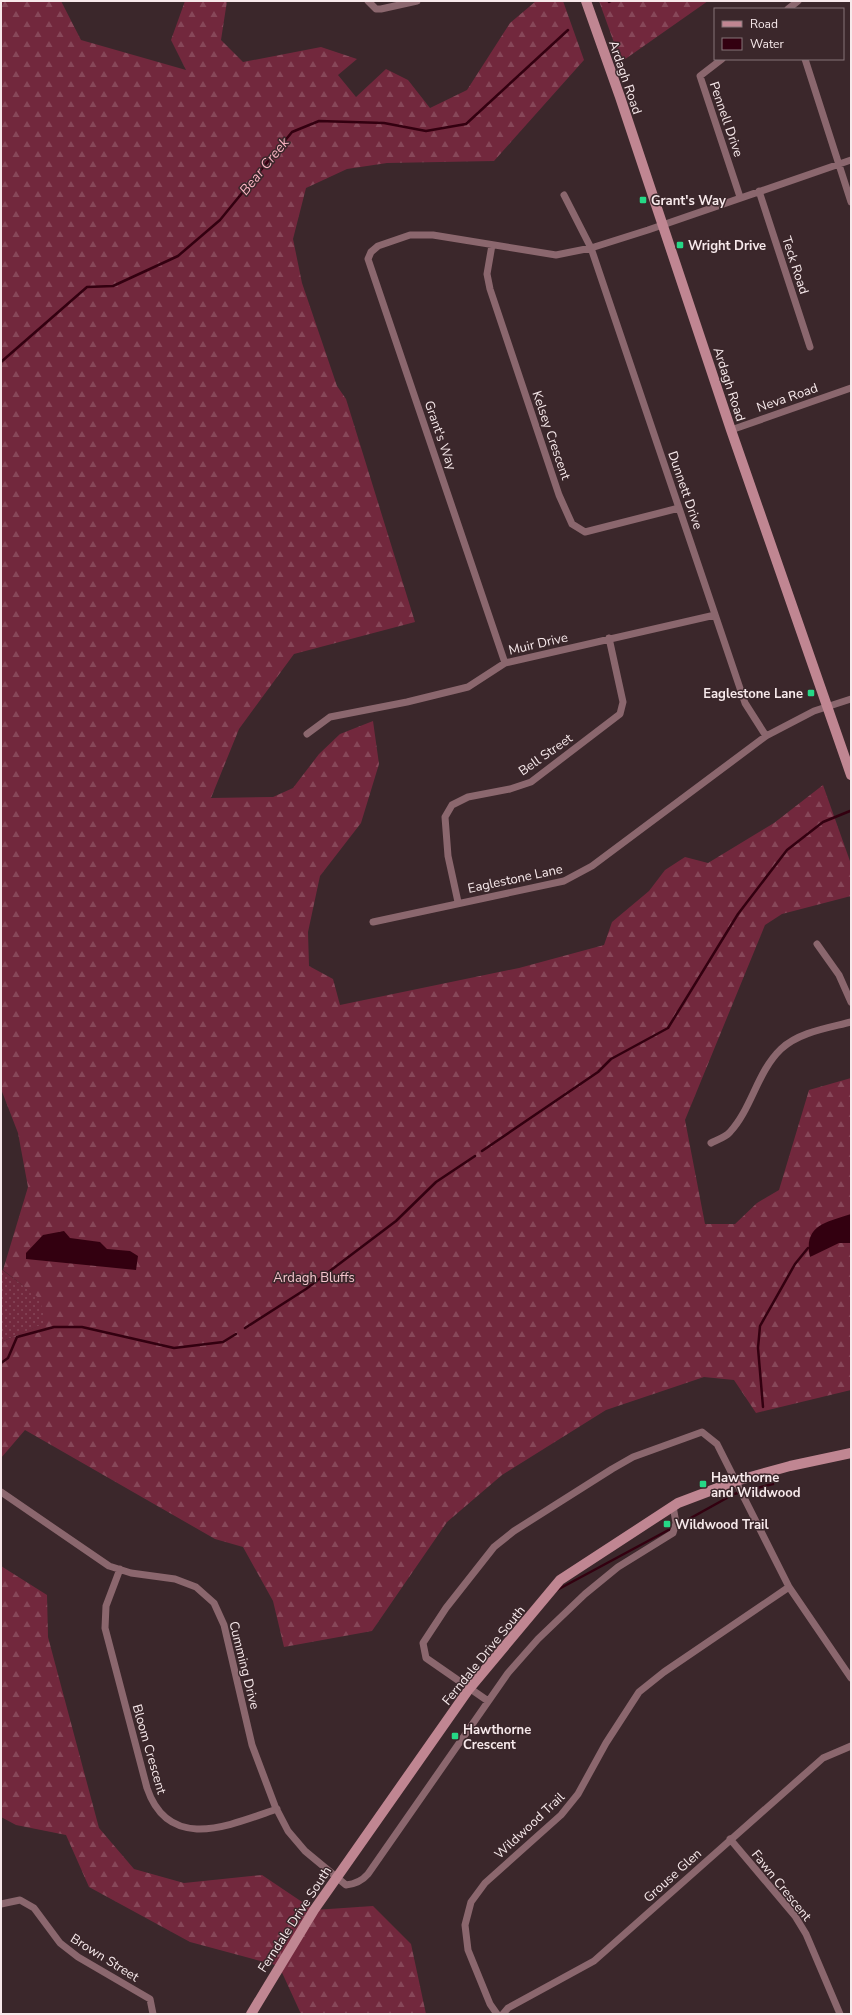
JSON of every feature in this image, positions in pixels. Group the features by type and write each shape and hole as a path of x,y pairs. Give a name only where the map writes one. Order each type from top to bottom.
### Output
{"main road":[{"name":"Ardagh Road","path":"586,1 663,224 731,430 851,775"},
{"name":"Ferndale Drive South","path":"250,2014 292,1943 336,1877 469,1690 560,1580 673,1506 736,1481 790,1466 851,1453"}],"street":[{"path":"368,1 376,9 417,1"},
{"path":"789,8 798,1"},
{"name":"Pennell Drive","path":"721,60 700,76 740,197"},
{"path":"805,60 851,202"},
{"path":"663,224 851,160"},
{"name":"Teck Road","path":"759,191 810,347"},
{"name":"Dunnett Drive","path":"564,195 591,248 745,703 766,736"},
{"name":"Grant's Way","path":"505,663 368,259 370,252 378,246 410,235 433,235 556,256 591,248 663,224"},
{"name":"Kelsey Crescent","path":"492,245 487,274 490,289 559,495 572,524 585,532 679,508"},
{"name":"Neva Road","path":"731,430 851,388"},
{"name":"Muir Drive","path":"307,734 330,717 407,702 468,687 505,663 715,615"},
{"name":"Bell Street","path":"458,902 448,856 445,817 452,805 468,798 510,790 531,782 620,714 624,702 609,638"},
{"name":"Eaglestone Lane","path":"373,922 458,902 564,881 592,866 766,736 814,711 851,699"},
{"path":"817,944 839,975 851,1002"},
{"path":"711,1142 729,1133 748,1105 767,1065 781,1048 803,1036 851,1022"},
{"path":"673,1506 676,1523 673,1533 618,1567 566,1610 508,1673 488,1701 469,1690 426,1658 423,1643 446,1608 494,1547 514,1531 617,1466 633,1458 702,1432 717,1444 788,1587 851,1678"},
{"name":"Cumming Drive","path":"1,1492 109,1566 120,1570 175,1579 196,1587 214,1603 224,1625 252,1745 277,1809 288,1831 305,1851 346,1885 362,1880 368,1874 488,1701"},
{"name":"Bloom Crescent","path":"120,1570 106,1606 105,1628 146,1788 154,1804 166,1820 197,1830 224,1826 277,1809"},
{"name":"Wildwood Trail","path":"497,2014 490,2004 468,1950 465,1925 471,1902 485,1883 561,1815 578,1794 606,1743 639,1692 664,1672 788,1587"},
{"name":"Grouse Glen","path":"502,2014 508,2008 594,1961 823,1758 851,1746"},
{"name":"Fawn Crescent","path":"730,1839 795,1916 806,1934 840,2014"},
{"name":"Brown Street","path":"1,1904 20,1900 34,1908 60,1942 78,1957 150,1998 154,2014"}],"green space":[{"name":"Ardagh Bluffs","path":"1,1 61,1 81,40 186,70 171,40 185,1 227,1 221,40 243,62 321,47 357,59 338,75 356,97 386,69 408,80 430,108 467,90 510,23 536,1 563,1 584,60 494,161 387,163 347,169 306,188 293,239 302,283 337,386 346,399 415,622 294,654 239,729 211,798 273,797 293,788 319,754 340,734 373,721 379,764 361,823 320,876 308,932 309,966 333,979 340,1005 519,968 604,945 612,922 649,891 665,870 685,857 708,863 774,823 823,785 851,864 851,896 782,914 765,925 685,1120 705,1224 735,1224 757,1203 779,1190 809,1090 851,1078 851,1390 756,1413 734,1380 704,1377 606,1410 502,1475 447,1522 372,1631 284,1647 273,1601 243,1547 215,1539 25,1430 1,1458 1,1342 45,1323 40,1299 3,1270 28,1187 18,1133 1,1089"},
{"path":"599,1 708,1 621,62"},
{"path":"1,1269 41,1299 46,1323 1,1342"},
{"path":"1,1566 47,1595 48,1637 99,1828 134,1869 184,1883 262,1875 314,1910 373,1906 411,1944 426,2014 301,2014 279,1966 190,1942 89,1887 66,1835 16,1825 1,1817"}],"water":[{"path":"851,1214 851,1243 839,1243 810,1257 810,1238 814,1231 819,1226"},
{"path":"64,1231 70,1238 100,1242 107,1249 130,1251 138,1256 136,1270 26,1259 26,1253 43,1235"}],"waterway":[{"name":"Bear Creek","path":"1,362 87,287 113,286 178,256 220,220 292,132 319,121 384,123 426,131 466,124 568,30"},
{"path":"482,1151 598,1072 611,1059 668,1028 738,914 787,850 823,822 850,811"},
{"path":"245,1328 306,1289 396,1221 436,1182 475,1156"},
{"path":"763,1407 758,1348 760,1326 795,1264 808,1248"},
{"path":"1,1363 8,1358 17,1337 54,1327 82,1327 174,1348 223,1342 236,1334"},
{"path":"678,1525 734,1494 773,1484"},
{"path":"557,1590 674,1527"}],"place":[{"name":"Grant's Way","path":"643,200"},
{"name":"Wright Drive","path":"680,245"},
{"name":"Eaglestone Lane","path":"811,693"},
{"name":"Hawthorne and Wildwood","path":"703,1484"},
{"name":"Wildwood Trail","path":"667,1524"},
{"name":"Hawthorne Crescent","path":"455,1736"}]}
